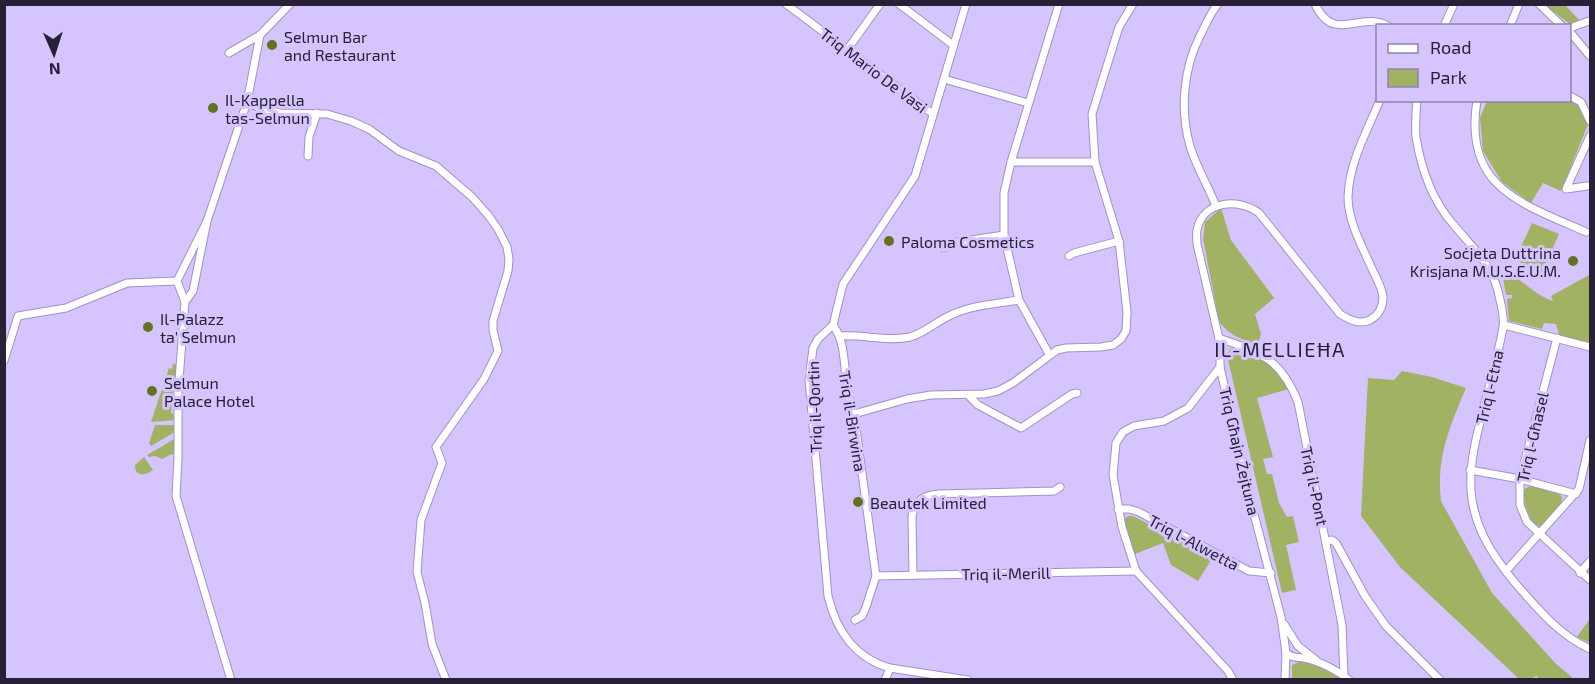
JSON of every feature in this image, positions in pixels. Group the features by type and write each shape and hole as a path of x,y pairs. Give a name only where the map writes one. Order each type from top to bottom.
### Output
{"street":[{"path":"229,52 260,35 290,4"},
{"name":"Triq Mario De Vasi","path":"786,4 933,114"},
{"path":"847,50 880,4"},
{"path":"899,4 953,45"},
{"name":"Triq il-Qortin","path":"966,4 915,176 843,284 833,325 818,339 813,348 809,380 828,596 832,610 849,642 858,653 878,665 931,677 968,680"},
{"path":"1049,354 1019,300 1004,235 1004,193 1011,162 1059,4"},
{"path":"854,414 907,399 931,395 968,395 998,391 1033,370 1049,354 1066,348 1113,345 1121,339 1126,331 1126,312 1119,242 1095,162 1092,114 1119,27 1133,4"},
{"path":"1218,4 1213,9 1197,41 1187,71 1185,97 1186,123 1191,147 1216,206 1238,203 1250,206 1259,213 1340,314 1350,320 1360,322 1377,315 1382,308 1382,289 1357,234 1348,198 1356,156 1379,102"},
{"path":"1314,4 1320,15 1337,26 1374,21 1382,24"},
{"path":"1445,24 1454,4"},
{"path":"1511,24 1519,4"},
{"path":"1539,4 1560,24"},
{"path":"1571,31 1589,21"},
{"path":"1571,33 1590,56"},
{"path":"185,302 193,291 207,221 247,102 260,35"},
{"path":"944,79 1028,104"},
{"path":"1571,97 1581,102 1590,121"},
{"path":"247,102 280,114 316,113 351,121 369,129 399,151 436,166 472,197 488,215 507,247 508,271 493,321 498,351 484,380 436,447 442,463 421,520 417,572 426,603 432,644 446,680"},
{"name":"Triq l-Etna","path":"1417,102 1416,135 1428,183 1450,222 1487,263 1495,279 1504,325 1470,470 1471,503 1488,547 1506,572 1548,621 1576,642 1590,649"},
{"path":"1477,102 1474,119 1477,143 1485,167 1496,183 1511,197 1589,234"},
{"path":"308,156 309,137 316,113"},
{"path":"1587,186 1566,189 1590,136"},
{"path":"1011,162 1095,162"},
{"name":"Triq Għajn Żejtuna","path":"1216,206 1202,219 1197,229 1197,244 1219,338 1220,367 1249,495 1281,617 1286,649 1285,680"},
{"path":"207,221 177,281 185,302 178,393 176,495 231,680"},
{"path":"944,248 952,243 1004,235"},
{"path":"1069,256 1119,242"},
{"path":"4,361 18,316 66,308 127,282 177,281 193,291"},
{"path":"840,336 910,337 953,314 975,307 1019,300"},
{"path":"833,325 858,336"},
{"name":"Triq il-Birwina","path":"833,325 840,336 854,414 876,576 865,610 862,616 855,620"},
{"path":"1504,325 1590,347"},
{"name":"Triq il-Pont","path":"1219,338 1260,353 1272,361 1292,388 1298,402 1342,626 1346,677"},
{"name":"Triq l-Għasel","path":"1557,338 1520,479 1520,505 1527,522 1539,535 1590,580"},
{"path":"1220,367 1188,408 1164,421 1134,426 1123,432 1116,442 1113,475 1118,509 1136,571 1228,671 1233,680"},
{"path":"968,395 978,405 1021,428 1072,394 1077,393"},
{"path":"1506,572 1575,494 1589,454 1590,440"},
{"path":"1470,470 1520,479 1575,494"},
{"path":"913,575 912,516 914,507 923,497 939,494 1054,491 1060,487"},
{"name":"Triq l-Alwetta","path":"1118,509 1139,512 1249,571 1271,573"},
{"path":"1326,541 1336,543 1365,596 1386,626 1440,680"},
{"path":"1580,573 1590,561"},
{"name":"Triq il-Merill","path":"876,576 1136,571"},
{"path":"1281,617 1298,646 1323,665"},
{"path":"1294,640 1286,649 1294,658 1305,658 1346,677"},
{"path":"885,680 890,668"}],"green space":[{"path":"1545,5 1567,5 1580,21 1570,24"},
{"path":"1571,100 1577,103 1589,122 1561,191 1543,183 1531,203 1502,182 1483,151 1480,118 1487,102"},
{"path":"1221,208 1231,240 1274,298 1255,314 1261,334 1258,345 1232,334 1219,321 1203,239 1205,222"},
{"path":"1532,223 1559,234 1542,272 1515,260"},
{"path":"1506,271 1540,295 1553,301 1551,296 1589,275 1590,271 1590,344 1559,335 1556,324 1544,323 1542,329 1509,321 1507,299 1512,298 1512,295 1506,295 1502,272"},
{"path":"1235,346 1260,357 1277,373 1289,389 1257,398 1273,457 1263,459 1267,474 1272,474 1279,503 1287,517 1293,516 1299,542 1286,545 1296,590 1282,593 1227,355"},
{"path":"173,364 178,365 178,376 173,381 171,412 177,420 151,422 169,368 172,369"},
{"path":"1402,371 1432,377 1466,388 1442,456 1441,501 1492,593 1556,664 1574,679 1539,679 1537,676 1519,679 1400,567 1361,516 1368,378 1394,380"},
{"path":"155,425 175,425 175,432 151,446 149,443"},
{"path":"176,438 176,455 172,454 162,459 147,455"},
{"path":"144,457 153,470 141,474 135,469 135,465"},
{"path":"1530,486 1559,494 1562,497 1561,504 1540,526 1534,525 1525,503 1523,490"},
{"path":"1128,516 1133,516 1213,557 1198,581 1171,565 1163,543 1135,554 1124,524"},
{"path":"1590,621 1590,643 1577,637"},
{"path":"1304,660 1341,679 1292,680 1292,665"}],"place":[{"name":"Selmun Bar and Restaurant","path":"272,45"},
{"name":"Il-Kappella tas-Selmun","path":"213,108"},
{"name":"Paloma Cosmetics","path":"889,241"},
{"name":"Soċjeta Duttrina Krisjana M.U.S.E.U.M.","path":"1573,261"},
{"name":"Il-Palazz ta' Selmun","path":"148,327"},
{"name":"Selmun Palace Hotel","path":"152,391"},
{"name":"Beautek Limited","path":"858,502"}],"district":[{"name":"IL-MELLIEĦA","path":"1280,349"}]}
